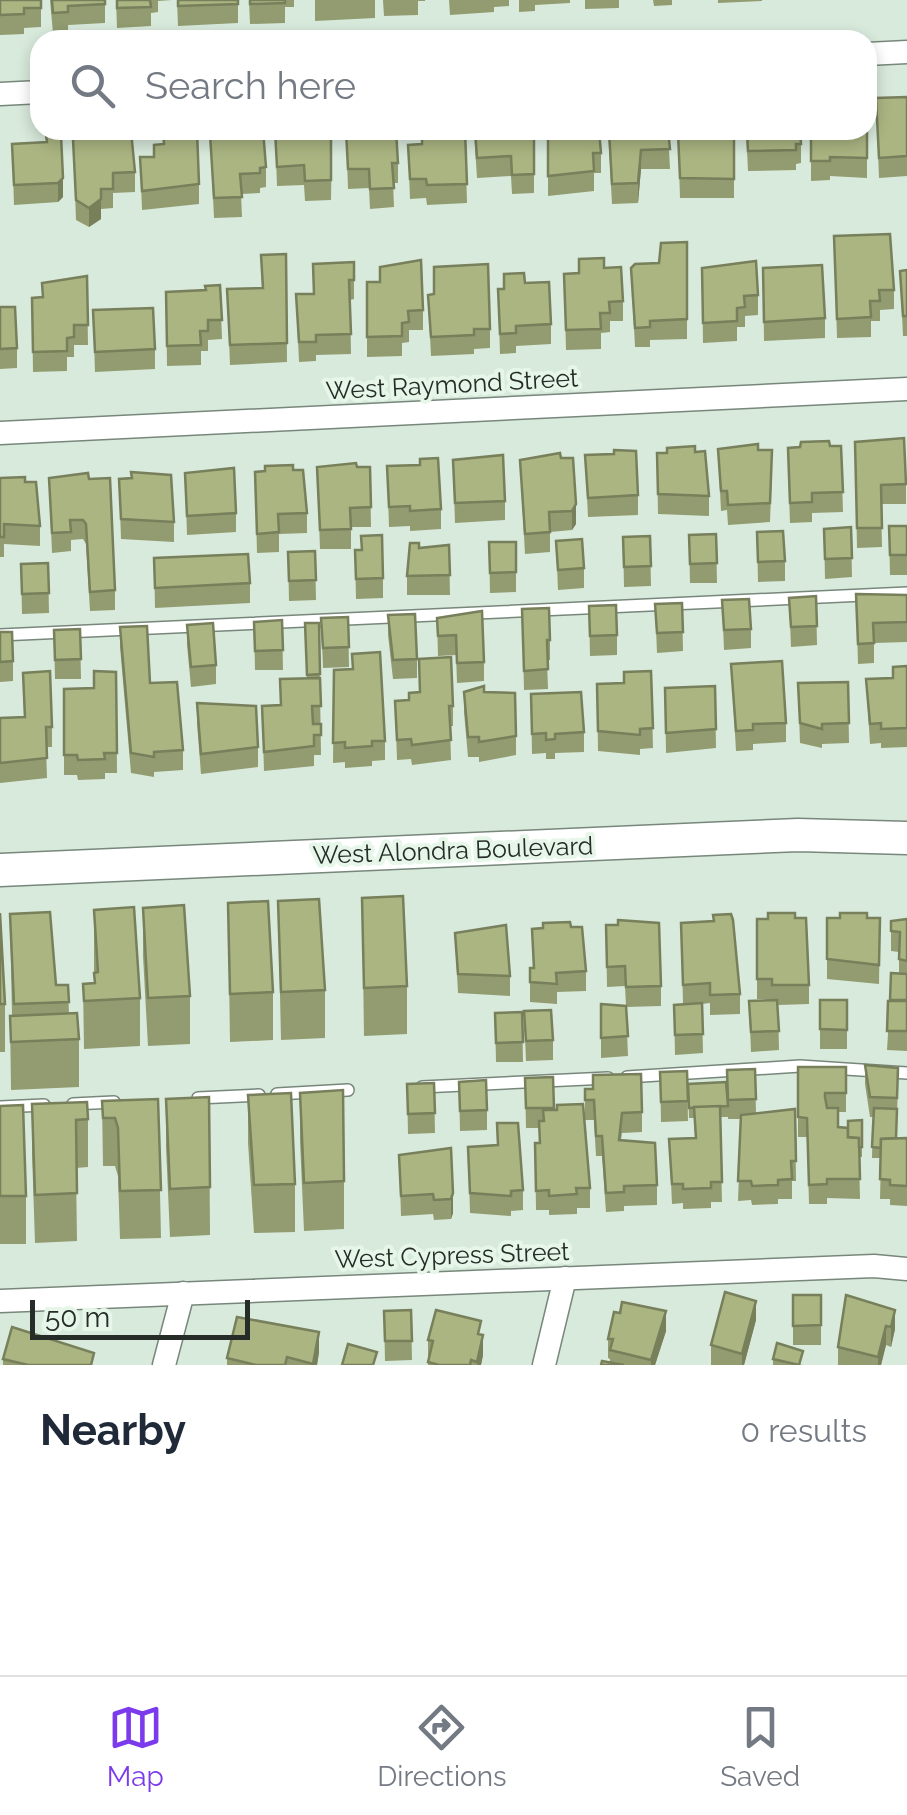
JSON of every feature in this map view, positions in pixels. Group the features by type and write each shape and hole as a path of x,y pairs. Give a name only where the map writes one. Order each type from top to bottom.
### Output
{"main road":[{"name":"West Alondra Boulevard","path":"0,870 798,835 907,838"}],"street":[{"path":"877,54 907,52"},
{"path":"0,94 30,92"},
{"name":"West Raymond Street","path":"0,434 907,389"},
{"name":"West Cypress Street","path":"0,1301 565,1278 907,1269"},
{"path":"544,1365 565,1278"},
{"path":"164,1365 183,1293"}],"lane":[{"path":"0,635 907,593"},
{"path":"419,1087 800,1066 907,1073"},
{"path":"174,1099 348,1090"},
{"path":"0,1107 136,1101"}],"building":[{"path":"0,0 41,0 41,8 24,8 24,14 0,15"},
{"path":"52,0 105,0 105,4 68,6 68,12 53,13"},
{"path":"117,0 150,0 151,7 117,8"},
{"path":"178,0 238,0 238,4 178,6"},
{"path":"250,0 285,0 285,3 250,4"},
{"path":"907,97 907,156 879,158 877,98"},
{"path":"61,140 63,178 58,183 14,185 12,144"},
{"path":"73,140 132,140 135,172 113,173 113,189 101,189 101,199 89,208 76,200"},
{"path":"164,140 197,140 199,184 142,191 140,157 154,157 154,145 164,144"},
{"path":"210,140 264,140 266,167 260,168 260,173 240,174 242,197 214,198"},
{"path":"276,140 331,140 331,180 305,181 304,165 277,167"},
{"path":"347,140 397,140 398,163 392,163 394,188 370,189 369,169 348,169"},
{"path":"422,140 465,140 467,184 427,185 426,179 410,179 408,145 422,144"},
{"path":"476,140 534,140 534,174 512,175 511,156 477,158"},
{"path":"548,140 600,140 601,153 593,153 594,171 548,176"},
{"path":"610,140 669,140 670,149 641,150 638,183 612,184"},
{"path":"678,140 734,140 734,179 680,178"},
{"path":"747,140 801,140 796,150 748,151"},
{"path":"811,140 867,140 867,158 811,161"},
{"path":"890,234 894,290 879,290 880,301 870,301 871,317 837,319 834,236"},
{"path":"687,242 687,319 650,321 650,327 635,328 631,268 635,264 659,263 661,243"},
{"path":"286,254 287,343 230,345 227,289 263,288 261,255"},
{"path":"604,258 604,268 621,267 623,301 609,302 610,313 600,313 601,329 566,330 564,274 579,273 579,259"},
{"path":"421,260 423,310 408,311 409,322 402,323 402,336 367,337 367,282 380,282 380,267"},
{"path":"756,261 758,295 744,296 745,307 737,308 737,321 703,323 702,268"},
{"path":"354,262 354,280 349,280 351,334 316,335 316,342 299,342 296,294 314,294 313,264"},
{"path":"488,264 490,329 474,329 474,335 431,337 428,295 434,294 434,267"},
{"path":"822,265 825,318 764,322 763,268"},
{"path":"907,270 907,316 903,316 900,271"},
{"path":"524,273 525,283 549,282 551,324 516,326 516,333 500,334 498,289 504,289 504,274"},
{"path":"87,276 88,325 74,325 74,337 67,338 67,351 33,352 32,298 43,297 42,283"},
{"path":"220,285 222,320 208,320 208,331 200,331 201,345 167,346 166,292 206,290 205,286"},
{"path":"0,307 15,307 17,348 0,349"},
{"path":"153,308 155,349 95,352 93,310"},
{"path":"904,438 906,484 881,485 882,528 857,528 855,442"},
{"path":"829,441 830,446 841,446 843,492 812,493 812,502 790,503 788,448 800,447 801,442"},
{"path":"758,444 758,450 772,450 770,503 728,505 727,491 721,491 718,449"},
{"path":"695,446 695,452 705,451 709,496 658,494 657,453 667,453 667,448"},
{"path":"614,450 636,451 638,495 588,498 585,455 614,454"},
{"path":"560,453 561,458 573,458 576,504 572,511 549,512 550,532 525,534 520,460"},
{"path":"503,455 505,501 455,503 453,460"},
{"path":"438,458 441,509 410,511 410,506 389,507 387,466 420,465 420,459"},
{"path":"356,463 357,467 370,467 371,507 350,508 351,529 320,530 317,467"},
{"path":"293,465 293,470 303,470 307,513 278,514 279,532 257,534 255,472 265,471 265,466"},
{"path":"234,468 236,513 187,516 185,473"},
{"path":"131,472 171,475 174,522 121,519 119,479 132,478"},
{"path":"88,473 89,479 110,478 115,590 90,592 83,520 70,520 71,532 52,533 49,478"},
{"path":"25,477 25,482 36,482 40,526 4,524 4,537 0,537 0,478"},
{"path":"889,526 907,526 907,555 890,555"},
{"path":"851,527 852,558 825,559 824,529"},
{"path":"783,531 785,561 758,562 757,532"},
{"path":"716,534 717,563 690,564 689,535"},
{"path":"382,535 383,578 356,579 355,550 362,550 361,536"},
{"path":"650,536 651,566 624,567 623,537"},
{"path":"582,539 584,568 558,570 556,541"},
{"path":"489,542 516,542 516,572 490,573"},
{"path":"410,543 419,543 419,548 449,545 450,575 407,576"},
{"path":"315,551 316,580 289,581 288,552"},
{"path":"248,554 250,583 155,588 154,558"},
{"path":"48,563 49,593 22,594 21,564"},
{"path":"856,594 907,595 907,622 873,623 874,643 858,644"},
{"path":"816,596 817,626 791,627 789,598"},
{"path":"749,599 751,629 724,630 722,600"},
{"path":"682,603 683,632 657,633 655,604"},
{"path":"616,605 617,635 590,636 589,606"},
{"path":"549,608 548,669 524,671 522,609"},
{"path":"482,611 484,662 457,663 456,635 438,636 437,618"},
{"path":"415,614 417,659 393,660 388,615"},
{"path":"348,617 349,647 323,648 321,618"},
{"path":"282,620 283,650 255,651 254,622"},
{"path":"213,623 216,665 191,667 187,625"},
{"path":"305,623 319,623 320,674 307,675"},
{"path":"147,626 150,683 177,682 183,750 154,752 154,757 131,753 120,627"},
{"path":"80,629 81,659 55,660 54,630"},
{"path":"0,632 12,632 13,661 0,662"},
{"path":"380,652 385,741 345,748 345,742 333,743 334,670 353,669 352,654"},
{"path":"451,657 451,740 412,745 411,739 397,740 395,701 409,700 409,693 420,692 419,659"},
{"path":"782,661 786,723 753,724 753,730 736,731 731,664"},
{"path":"907,666 907,728 881,729 881,723 870,724 866,679 893,678 893,667"},
{"path":"50,671 52,727 46,727 47,758 0,763 0,718 25,717 23,673"},
{"path":"94,671 116,672 117,753 104,753 105,759 78,760 77,755 64,755 64,689 94,688"},
{"path":"651,671 653,728 640,729 640,735 598,731 597,684 624,683 624,672"},
{"path":"320,678 321,706 312,706 313,724 321,724 321,735 314,735 314,746 264,752 262,706 281,705 280,679"},
{"path":"848,682 849,723 822,724 822,729 800,723 798,683"},
{"path":"484,686 484,692 515,693 516,736 479,742 479,737 468,737 464,692"},
{"path":"715,686 716,729 666,733 665,688"},
{"path":"581,692 584,732 555,734 555,739 546,740 546,733 532,734 531,694"},
{"path":"197,703 256,706 258,747 201,754"},
{"path":"403,896 407,986 364,988 362,898"},
{"path":"319,899 325,990 281,992 278,901"},
{"path":"268,901 273,992 230,994 228,903"},
{"path":"184,905 190,996 148,998 143,908"},
{"path":"134,907 140,998 84,1001 83,984 95,983 94,973 98,972 94,910"},
{"path":"50,912 56,985 68,985 69,1002 14,1004 10,914"},
{"path":"0,913 5,1004 0,1004"},
{"path":"768,913 795,913 795,918 806,918 809,985 772,985 772,979 757,979 757,919 768,919"},
{"path":"840,913 867,913 867,918 880,918 879,965 827,959 827,918 840,918"},
{"path":"731,914 740,994 710,995 710,983 683,985 681,923 714,921 713,915"},
{"path":"907,919 907,961 899,959 900,932 891,931 891,921"},
{"path":"618,920 659,923 661,986 626,987 625,966 607,967 606,925 618,925"},
{"path":"570,922 571,927 582,927 586,971 556,973 557,984 530,982 530,968 534,968 532,929 543,928 543,923"},
{"path":"506,925 510,976 458,974 455,933"},
{"path":"891,973 907,974 907,1000 890,1000"},
{"path":"777,1000 779,1031 751,1032 749,1001"},
{"path":"820,1000 847,1000 847,1030 820,1029"},
{"path":"888,1001 907,1001 907,1031 887,1031"},
{"path":"702,1003 703,1034 675,1035 674,1005"},
{"path":"601,1004 626,1006 628,1036 601,1038"},
{"path":"551,1010 553,1040 526,1041 524,1011"},
{"path":"522,1012 523,1042 496,1043 495,1013"},
{"path":"77,1013 79,1039 11,1042 10,1016"},
{"path":"865,1065 898,1068 897,1098 870,1097"},
{"path":"798,1067 846,1067 846,1093 825,1093 825,1097 827,1108 838,1108 838,1127 848,1128 848,1137 859,1138 860,1179 827,1179 827,1184 809,1185 807,1118 798,1117"},
{"path":"755,1069 756,1099 728,1100 727,1070"},
{"path":"687,1071 688,1101 661,1102 660,1072"},
{"path":"641,1074 642,1112 622,1113 619,1140 655,1143 657,1185 624,1186 624,1192 606,1193 602,1136 596,1136 594,1100 585,1100 585,1089 593,1089 593,1075"},
{"path":"553,1077 554,1108 526,1108 525,1078"},
{"path":"486,1080 487,1110 460,1111 459,1082"},
{"path":"726,1082 728,1106 689,1108 688,1084"},
{"path":"434,1083 435,1113 408,1114 407,1084"},
{"path":"343,1090 344,1181 304,1183 300,1093"},
{"path":"291,1093 295,1184 254,1185 248,1095"},
{"path":"209,1097 210,1187 170,1189 166,1099"},
{"path":"158,1099 161,1190 120,1191 118,1128 115,1118 103,1118 102,1101"},
{"path":"87,1102 88,1119 76,1120 77,1193 35,1195 32,1104"},
{"path":"583,1104 590,1188 576,1188 577,1194 549,1196 549,1190 536,1191 535,1143 540,1143 543,1110"},
{"path":"23,1105 26,1196 0,1196 0,1106"},
{"path":"720,1106 722,1182 711,1182 711,1188 683,1189 683,1184 672,1184 669,1139 696,1138 694,1107"},
{"path":"874,1108 897,1109 896,1138 881,1139 881,1148 872,1147"},
{"path":"795,1109 796,1161 791,1161 792,1179 778,1180 778,1185 752,1186 751,1181 738,1181 741,1115"},
{"path":"862,1120 859,1147 859,1138 848,1137 848,1121"},
{"path":"497,1123 518,1123 523,1190 511,1191 511,1196 470,1193 468,1147 498,1145"},
{"path":"907,1138 907,1186 890,1185 890,1180 880,1179 881,1139"},
{"path":"451,1148 451,1199 434,1200 433,1194 401,1196 399,1155"},
{"path":"725,1292 756,1301 742,1354 711,1345"},
{"path":"793,1295 821,1295 821,1325 793,1326"},
{"path":"846,1295 895,1310 891,1327 886,1326 878,1357 838,1347"},
{"path":"622,1302 666,1311 651,1360 610,1350 613,1339 608,1339 614,1312 620,1313"},
{"path":"411,1310 412,1341 385,1341 384,1311"},
{"path":"436,1310 481,1321 478,1334 483,1335 477,1362 428,1362 433,1341 428,1340"},
{"path":"237,1317 319,1332 313,1364 287,1357 285,1365 256,1365 227,1358"},
{"path":"12,1327 94,1353 91,1365 28,1365 3,1359"},
{"path":"777,1343 803,1351 799,1365 773,1359"},
{"path":"348,1344 377,1352 373,1365 342,1365"}]}
